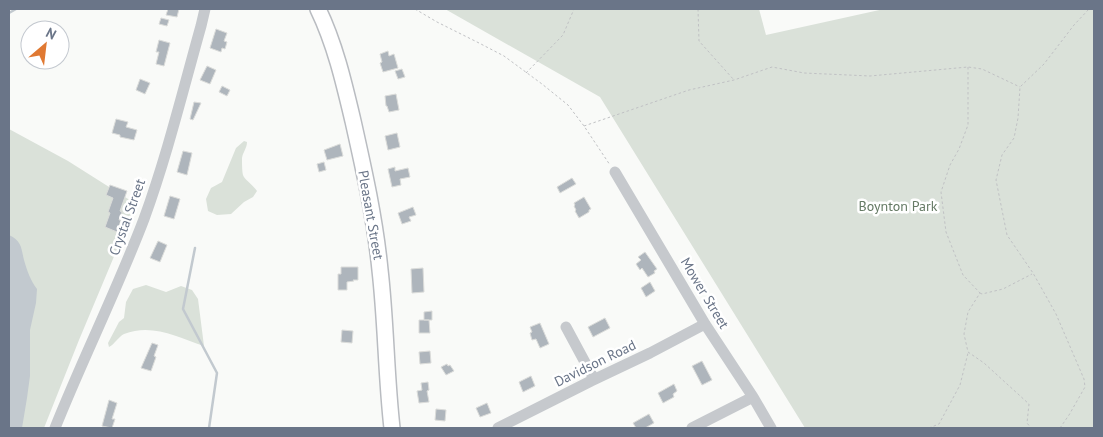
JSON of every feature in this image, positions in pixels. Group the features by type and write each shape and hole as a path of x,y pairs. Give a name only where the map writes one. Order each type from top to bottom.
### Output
{"main road":[{"name":"Pleasant Street","path":"318,9 330,38 348,98 376,237 392,428"}],"street":[{"name":"Crystal Street","path":"56,428 126,265 144,218 161,167 205,9"},
{"name":"Mower Street","path":"615,172 705,324 771,428"},
{"name":"Davidson Road","path":"498,428 705,324"},
{"path":"566,327 594,379"},
{"path":"692,428 753,397"}],"path":[{"path":"415,9 504,56 568,105 615,172"},
{"path":"526,73 563,35 574,9"},
{"path":"698,9 700,41 734,80"},
{"path":"1060,428 1084,387 1084,379 1056,314 1033,273 1007,235 996,180 1002,155 1014,138 1018,118 1020,88 1044,64 1089,9"},
{"path":"584,126 689,90 734,80 772,67 804,73 870,76 968,67 982,69 1020,88"},
{"path":"968,67 968,125 950,165 941,192 946,232 963,275 982,294 1003,289 1033,273"},
{"path":"929,428 939,424 960,385 968,352 964,334 968,312 980,293"},
{"path":"968,352 984,363 1029,404 1027,423 1031,428"}],"green space":[{"name":"Boynton Park","path":"445,9 759,9 766,35 884,9 1094,9 1094,428 805,428 600,97"},
{"path":"9,129 68,161 136,204 44,428 14,428 9,258"},
{"path":"244,141 247,142 242,158 243,175 257,191 253,197 244,202 231,214 217,215 208,211 206,199 211,188 222,182 236,148"},
{"path":"146,285 166,292 181,286 192,290 198,299 204,346 164,332 145,330 124,334 109,347 108,343 119,322 124,318 126,302 133,289"}],"shaded area":[{"path":"9,235 20,245 28,272 37,289 30,330 30,376 22,428 9,428"}],"building":[{"path":"168,9 179,9 177,17 166,15"},
{"path":"161,18 169,20 167,26 159,24"},
{"path":"216,29 227,33 224,41 227,42 225,49 222,48 221,52 210,48"},
{"path":"159,40 170,43 164,66 156,64"},
{"path":"388,51 389,56 394,54 398,68 383,72 380,54"},
{"path":"207,66 216,70 210,84 200,80"},
{"path":"402,69 405,77 398,79 395,71"},
{"path":"140,79 150,83 145,94 136,90"},
{"path":"222,86 230,90 227,96 219,92"},
{"path":"396,94 399,110 389,112 385,96"},
{"path":"194,102 201,103 193,120 190,119"},
{"path":"116,119 128,122 126,127 137,130 134,140 112,133"},
{"path":"397,133 400,147 388,150 385,136"},
{"path":"340,144 343,156 327,160 324,150"},
{"path":"183,151 192,153 187,175 177,172"},
{"path":"324,162 326,170 319,172 317,164"},
{"path":"395,167 395,171 408,168 410,177 400,179 401,185 392,187 388,169"},
{"path":"572,178 576,184 560,193 557,187"},
{"path":"110,185 127,191 120,211 122,212 119,220 121,220 117,232 105,227 113,198 106,195"},
{"path":"170,196 180,199 174,219 164,216"},
{"path":"584,197 591,209 579,218 575,211 574,203"},
{"path":"413,207 416,215 409,217 411,221 402,224 398,213"},
{"path":"158,241 167,245 160,262 150,258"},
{"path":"645,252 657,269 654,271 655,273 648,277 642,268 640,270 636,264 641,260 638,257"},
{"path":"341,267 358,267 358,280 347,282 347,290 338,290 338,274 341,274"},
{"path":"423,268 424,292 412,293 411,269"},
{"path":"650,282 655,291 646,297 641,288"},
{"path":"432,311 432,320 424,320 424,312"},
{"path":"605,318 610,328 593,337 588,327"},
{"path":"419,320 429,320 430,333 419,333"},
{"path":"540,323 549,344 540,348 536,339 532,340 530,327"},
{"path":"342,330 353,331 352,343 341,342"},
{"path":"152,343 158,345 151,371 141,368"},
{"path":"430,351 431,363 420,364 419,352"},
{"path":"702,361 712,380 702,385 692,366"},
{"path":"447,364 454,371 446,375 441,367"},
{"path":"531,376 535,386 523,392 519,382"},
{"path":"428,382 429,402 419,403 417,391 422,390 421,383"},
{"path":"674,384 677,391 673,394 674,397 663,403 658,393"},
{"path":"109,400 117,403 112,419 115,419 112,428 102,426"},
{"path":"487,403 491,413 480,417 476,408"},
{"path":"436,409 446,410 445,421 435,420"},
{"path":"649,414 654,423 645,428 636,428 633,423"}],"waterway":[{"path":"9,13 16,9"},
{"path":"195,248 183,309 217,373 209,428"}]}
